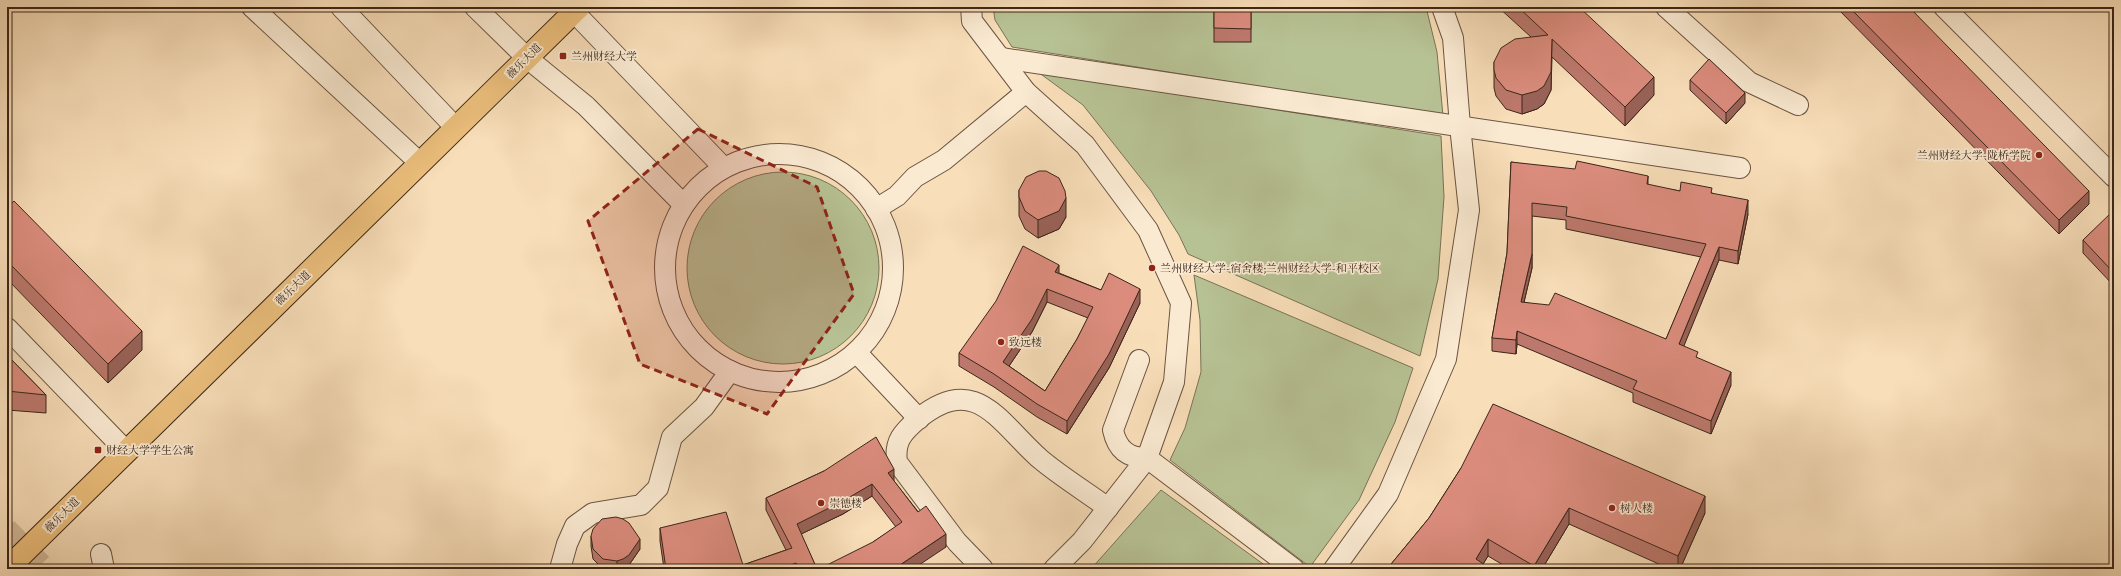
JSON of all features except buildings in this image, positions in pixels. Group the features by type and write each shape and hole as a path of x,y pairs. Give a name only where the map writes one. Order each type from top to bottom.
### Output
{"main road":[{"name":"薇乐大道","path":"8,569 576,9"}],"street":[{"path":"252,7 420,163"},
{"path":"341,7 456,128"},
{"path":"475,7 527,58 586,106 684,205"},
{"path":"971,7 972,21 1026,92 1085,145 1148,230 1181,303 1174,382 1147,458 1082,541 1054,569"},
{"path":"1334,569 1388,494 1446,358 1469,210 1453,38 1442,7"},
{"path":"1666,7 1749,82 1798,105"},
{"path":"1944,7 2114,177"},
{"path":"576,9 724,168"},
{"path":"1001,58 1740,168"},
{"path":"876,209 897,196 915,177 944,160 1026,92"},
{"path":"784,155 813,160 842,174 862,192 876,209 887,233 892,254 892,286 882,318 857,353 825,373 794,381 761,381 730,371 703,353 692,341 675,314 669,298 665,272 666,250 670,234 684,205 706,181 724,168 749,159 765,156 784,155"},
{"path":"7,328 126,451"},
{"path":"857,353 919,419"},
{"path":"1139,360 1113,430 1115,440 1120,448 1128,455 1137,458 1147,458 1294,569"},
{"path":"560,569 567,544 575,526 593,513 641,505 658,488 672,437 704,407 730,371"},
{"path":"984,569 957,542 897,462 897,442 902,434 937,405 949,400 962,399 976,402 988,408 1040,459 1108,508"}],"highlighted area":[{"path":"698,129 817,187 854,294 767,414 640,364 588,221"}],"green space":[{"path":"993,7 1426,7 1437,52 1443,116 1012,47 995,20"},
{"path":"1038,72 1441,136 1444,197 1438,279 1420,356 1188,254 1179,235 1151,191 1083,105"},
{"path":"774,172 792,172 820,179 836,188 851,200 863,215 872,231 879,259 879,277 872,305 863,321 851,336 836,348 820,357 792,364 774,364 755,360 738,353 722,342 709,329 698,313 691,296 687,277 687,259 691,240 698,223 709,207 722,194 738,183 755,176"},
{"path":"1194,275 1413,368 1395,422 1359,500 1310,567 1170,460 1185,428 1201,372 1200,320"},
{"path":"1161,490 1270,569 1091,569"}],"tunnel":[{"path":"7,528 47,569"}],"place":[{"name":"兰州财经大学","path":"563,56"},
{"name":"兰州财经大学-陇桥学院","path":"2039,155"},
{"name":"兰州财经大学-宿舍楼;兰州财经大学-和平校区","path":"1152,268"},
{"name":"致远楼","path":"1001,342"},
{"name":"财经大学学生公寓","path":"98,450"},
{"name":"崇德楼","path":"821,503"},
{"name":"树人楼","path":"1612,508"}]}
